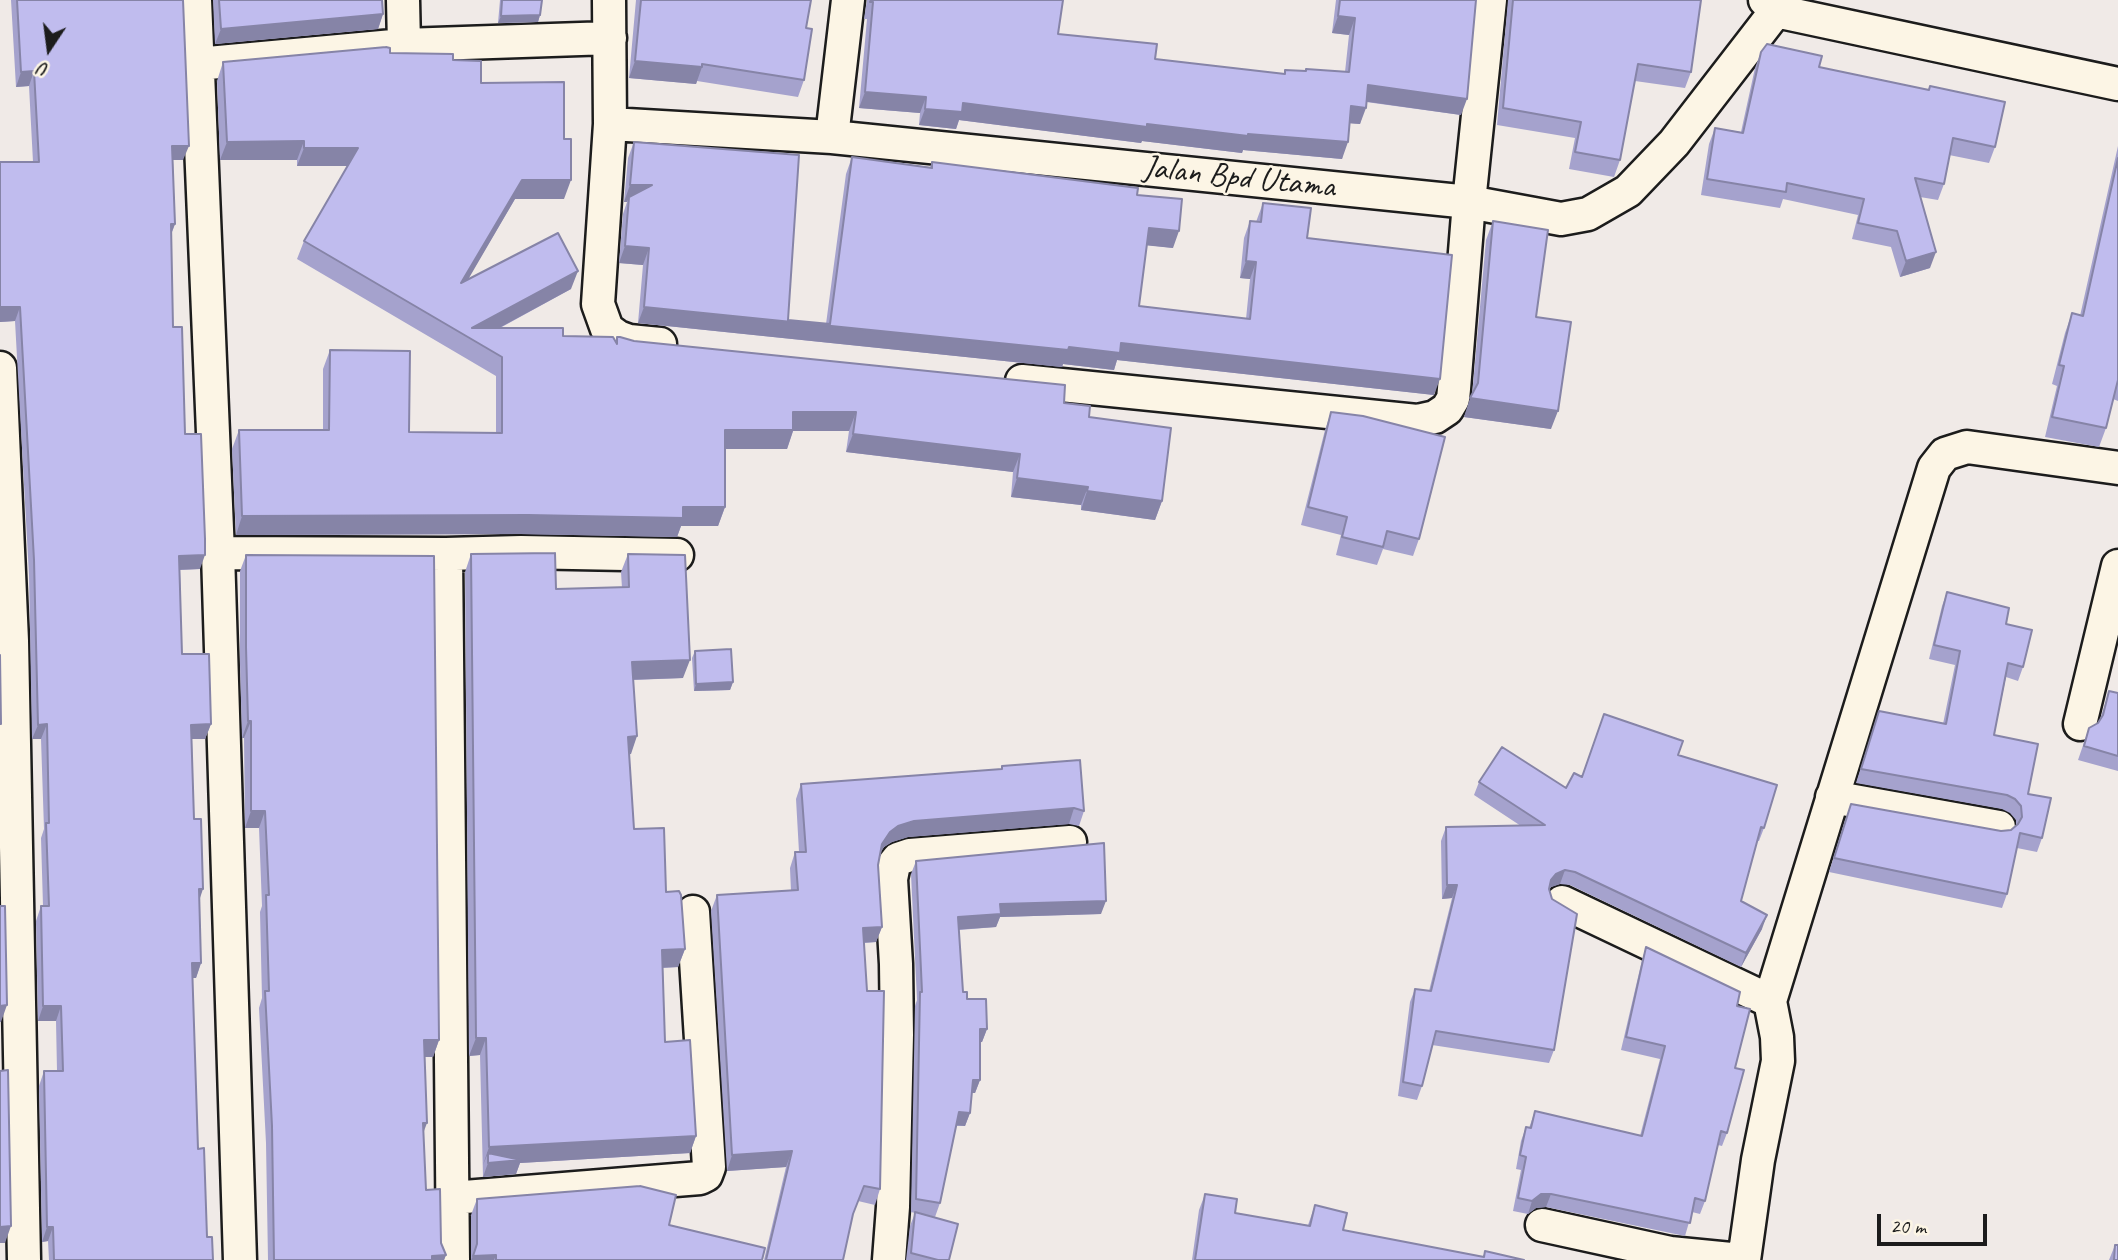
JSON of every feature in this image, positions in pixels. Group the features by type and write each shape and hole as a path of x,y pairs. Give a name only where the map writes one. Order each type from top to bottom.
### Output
{"street":[{"path":"195,0 218,553 240,1260"},
{"path":"403,0 404,45"},
{"path":"609,0 610,124 598,304 607,329 629,341 685,347"},
{"path":"832,137 848,0"},
{"path":"989,377 1417,421 1435,417 1447,410 1453,399 1469,202 1490,0"},
{"path":"1771,6 2118,84"},
{"name":"Jalan Bpd Utama","path":"610,124 832,137 1469,202 1562,219 1588,215 1628,191 1674,144 1771,6"},
{"path":"197,64 404,45 610,38"},
{"path":"0,368 12,641 24,1260"},
{"path":"1542,1225 1670,1253 1742,1260 1758,1160 1778,1062 1777,1037 1770,1001 1934,468 1939,460 1955,450 1967,447 2118,468"},
{"path":"218,553 446,555 521,552 677,555"},
{"path":"446,555 453,1260"},
{"path":"2080,724 2118,566"},
{"path":"1832,797 1999,827"},
{"path":"889,1260 893,1208 897,1035 897,964 891,878 894,864 898,859 910,855 1070,842"},
{"path":"1562,902 1770,1001"},
{"path":"452,1198 700,1178 706,1175 709,1167 693,912"}],"building":[{"path":"17,0 183,0 189,146 172,146 175,224 171,224 173,327 182,327 185,434 201,434 205,555 179,556 182,654 209,654 211,724 191,725 194,819 201,819 203,889 199,889 201,963 192,963 198,1149 204,1148 207,1237 212,1237 213,1260 54,1260 53,1227 47,1227 44,1071 63,1071 61,1006 43,1006 41,906 49,906 47,724 38,725 34,560 20,307 0,307 0,162 39,162 34,71 21,72"},
{"path":"219,0 382,0 383,14 221,29"},
{"path":"502,0 542,0 540,15 501,16"},
{"path":"641,0 811,0 806,28 812,29 804,80 702,64 702,67 635,61"},
{"path":"1063,0 1058,34 1157,44 1155,59 1285,74 1285,70 1306,69 1349,72 1355,18 1338,16 1340,0 1476,0 1467,99 1368,85 1366,108 1351,106 1348,142 1248,136 1147,124 1147,127 963,103 962,112 925,109 926,97 865,92 873,2 870,2"},
{"path":"1513,0 1701,0 1691,72 1638,64 1620,160 1575,152 1581,122 1503,108"},
{"path":"1767,44 1822,56 1819,67 1929,90 1930,86 2005,102 1995,147 1953,138 1944,184 1915,178 1936,252 1906,261 1897,231 1858,223 1864,199 1787,183 1786,192 1707,179 1715,128 1743,133 1761,52"},
{"path":"390,48 390,53 453,54 453,60 481,61 481,83 564,82 564,139 571,139 571,180 522,180 461,283 558,233 578,271 472,328 563,328 563,336 613,337 617,344 617,337 620,337 634,341 1065,385 1064,403 1090,406 1089,417 1171,428 1162,501 1087,491 1088,487 1017,478 1020,454 853,434 856,412 793,412 793,430 725,430 725,507 683,507 683,518 528,515 242,516 239,430 329,430 330,350 410,351 409,432 502,433 502,357 304,241 358,148 304,148 304,141 227,142 223,62"},
{"path":"634,142 799,155 788,320 830,324 852,157 932,168 932,162 1138,188 1137,195 1182,199 1179,231 1149,228 1139,306 1250,319 1256,262 1246,261 1250,221 1261,222 1263,203 1311,208 1307,238 1452,255 1440,379 1121,343 1120,353 1069,347 1068,350 644,307 649,248 625,246 629,197 652,185 630,185"},
{"path":"2118,158 2118,380 2106,428 2052,417 2064,366 2059,365 2072,313 2083,316"},
{"path":"1493,221 1548,230 1536,317 1571,322 1558,411 1470,398 1478,383"},
{"path":"1331,412 1363,416 1445,437 1419,539 1387,531 1383,547 1342,537 1347,517 1308,507"},
{"path":"555,553 556,589 629,587 628,554 685,555 690,660 632,662 637,736 628,737 634,829 664,828 666,892 679,891 681,895 685,949 662,950 665,1042 690,1040 696,1136 489,1147 486,1038 476,1038 471,554"},
{"path":"246,555 434,556 439,1040 424,1040 427,1123 423,1123 426,1190 440,1189 441,1243 446,1255 432,1256 432,1260 274,1260 272,1126 265,991 269,991 266,895 269,895 265,811 251,811"},
{"path":"1947,592 2009,608 2006,624 2032,630 2023,667 2008,663 1994,735 2038,744 2028,794 2051,798 2042,838 2020,833 2007,894 1834,858 1851,804 2001,831 2011,830 2022,817 2021,806 2007,795 1861,769 1879,711 1946,724 1960,651 1934,645"},
{"path":"731,649 733,682 696,684 695,651"},
{"path":"0,655 1,724 0,724"},
{"path":"2109,691 2118,693 2118,756 2084,746 2089,728 2098,723 2103,715"},
{"path":"1604,714 1683,741 1678,755 1777,785 1764,828 1761,827 1741,901 1767,915 1746,953 1575,872 1565,870 1556,874 1549,889 1552,899 1577,914 1554,1050 1436,1031 1422,1086 1403,1082 1415,989 1431,991 1457,885 1447,885 1446,827 1545,825 1479,782 1502,747 1566,788 1574,773 1582,777"},
{"path":"1080,760 1084,811 1074,808 914,821 898,826 882,844 878,865 882,927 863,928 867,991 884,991 880,1189 864,1186 853,1214 843,1260 766,1260 792,1151 732,1155 717,895 798,890 795,852 806,852 801,784 1002,769 1002,766"},
{"path":"1104,843 1106,901 1000,904 1001,914 958,917 963,992 967,992 967,999 986,999 987,1029 980,1029 980,1080 973,1080 970,1113 959,1112 940,1203 916,1199 922,992 916,861"},
{"path":"0,906 5,906 7,1005 0,1006"},
{"path":"1646,947 1740,992 1737,1006 1750,1009 1735,1068 1744,1070 1727,1133 1721,1131 1705,1201 1695,1198 1690,1223 1551,1194 1541,1194 1532,1201 1518,1198 1526,1157 1520,1155 1526,1127 1531,1128 1535,1111 1642,1136 1665,1046 1626,1037"},
{"path":"8,1070 11,1226 0,1227 0,1071"},
{"path":"488,1153 521,1160 488,1163"},
{"path":"640,1186 676,1195 669,1225 765,1248 762,1260 496,1260 496,1255 473,1256 477,1244 477,1199"},
{"path":"1205,1194 1237,1199 1235,1213 1310,1226 1315,1205 1347,1213 1343,1230 1484,1257 1485,1251 1524,1260 1195,1260"},
{"path":"915,1212 958,1224 949,1260 911,1253"},
{"path":"2115,1245 2118,1245 2118,1260 2114,1260"}]}
